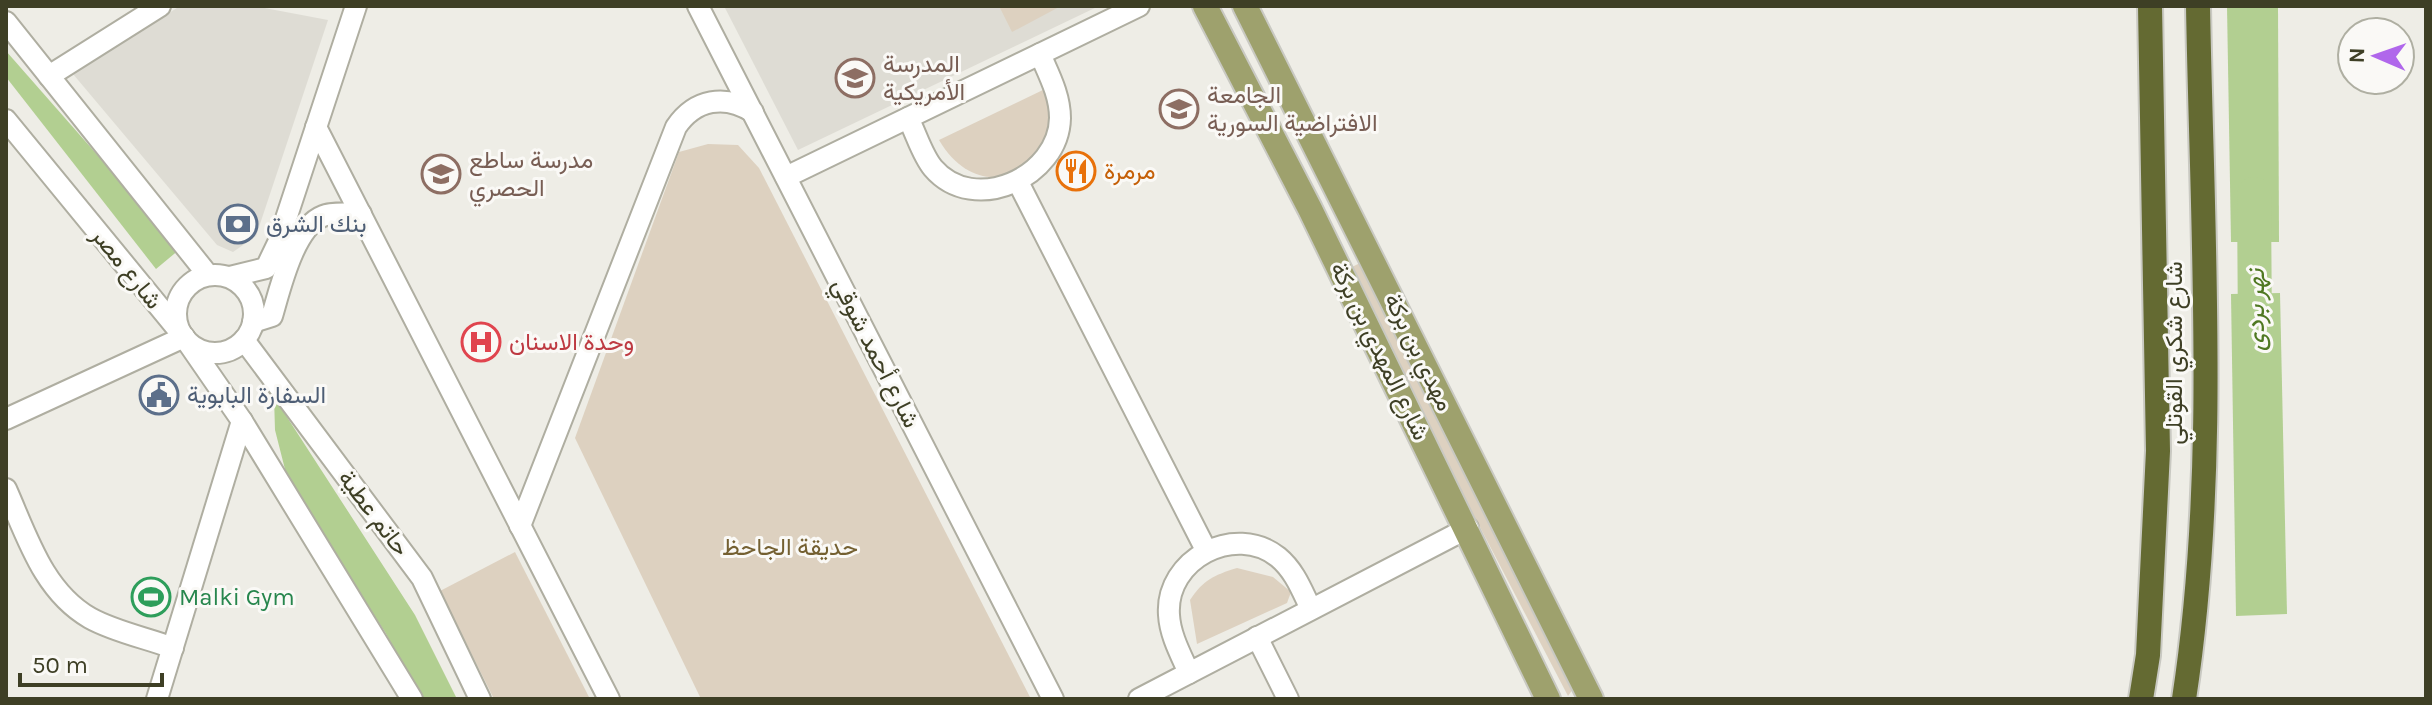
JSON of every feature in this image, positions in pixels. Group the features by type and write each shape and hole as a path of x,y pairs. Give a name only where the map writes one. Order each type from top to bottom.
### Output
{"highway":[{"name":"شارع شكري القوتلي","path":"2141,699 2148,655 2158,451 2150,6"},
{"name":"شارع شكري القوتلي","path":"2184,699 2192,649 2204,429 2198,6"}],"main road":[{"name":"شارع المهدي بن بركة","path":"1205,6 1310,209 1468,528 1548,699"},
{"name":"مهدي بن بركة","path":"1245,6 1591,699"},
{"path":"1292,174 1306,164 1325,161"},
{"path":"1310,209 1327,207 1342,197"}],"street":[{"path":"49,76 160,6"},
{"path":"356,6 278,243 266,268 230,277 208,275 196,280 179,299 176,313 184,337 202,351 224,352 272,316 285,272 312,222 325,215 361,214"},
{"name":"شارع أحمد شوقي","path":"698,6 1053,699"},
{"path":"786,177 1139,6"},
{"path":"6,22 208,275"},
{"path":"908,118 933,168 953,182 969,188 995,189 1018,182 1039,167 1055,141 1060,119 1057,94 1040,54"},
{"path":"520,526 676,127 690,110 710,101 733,102 753,112"},
{"name":"شارع مصر","path":"6,120 184,337 242,421"},
{"path":"316,127 609,699"},
{"path":"1018,182 1206,550"},
{"path":"230,277 252,300 248,331"},
{"name":"حاتم عطية","path":"248,331 422,578 480,699"},
{"path":"6,419 184,337"},
{"path":"157,699 242,421"},
{"path":"242,421 412,699"},
{"path":"6,489 41,568 64,597 93,619 173,648"},
{"path":"1139,699 1468,528"},
{"path":"1189,673 1174,638 1169,613 1172,590 1185,567 1206,550 1227,544 1255,545 1276,555 1290,569 1311,609"},
{"path":"1257,637 1288,699"}],"shaded area":[{"path":"180,6 254,6 328,20 256,236 233,252 217,245 73,74"},
{"name":"المدرسة الأمريكية","path":"724,6 1099,6 798,150"}],"green space":[{"path":"999,6 1061,6 1012,32"},
{"path":"1047,88 1051,114 1047,137 1036,157 1019,170 1000,177 979,175 958,163 939,140"},
{"name":"حديقة الجاحظ","path":"708,144 738,145 759,168 1031,699 701,699 575,438 679,152"},
{"path":"1362,262 1573,689 1568,696 1346,270"},
{"path":"515,552 590,699 494,699 440,591"},
{"path":"1237,568 1273,577 1291,592 1287,603 1197,644 1190,600 1210,579"}],"water":[{"path":"2227,6 2278,6 2279,242 2231,242"},
{"path":"6,51 180,249 156,269 6,77"},
{"path":"2280,293 2287,614 2236,616 2231,294"},
{"path":"274,397 415,615 457,699 422,699 385,632 289,485 275,430"}],"waterway":[{"name":"نهر بردى","path":"2254,194 2255,338"}],"place":[{"name":"المدرسة الأمريكية","path":"855,78"},
{"name":"الجامعة الافتراضية السورية","path":"1179,109"},
{"name":"مرمرة","path":"1076,171"},
{"name":"مدرسة ساطع الحصري","path":"441,174"},
{"name":"بنك الشرق","path":"238,224"},
{"name":"وحدة الاسنان","path":"481,342"},
{"name":"السفارة البابوية","path":"159,395"},
{"name":"Malki Gym","path":"151,597"}]}
